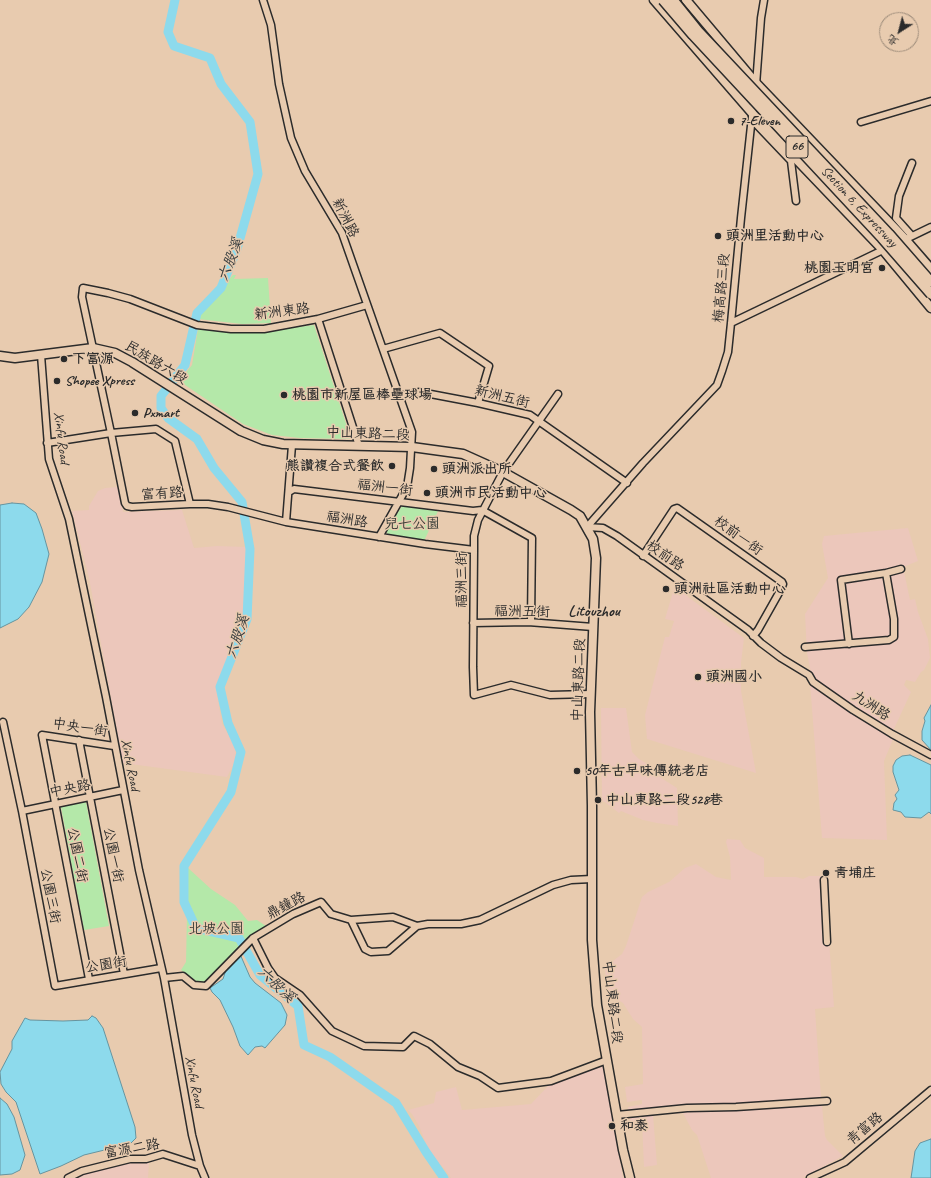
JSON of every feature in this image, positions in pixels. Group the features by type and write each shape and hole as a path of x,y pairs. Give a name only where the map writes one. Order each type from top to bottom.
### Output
{"highway":[{"name":"66","path":"663,0 693,35 882,238 931,294"},
{"name":"66","path":"673,0 698,31 889,234 931,282"}],"main road":[{"name":"Section 6, Expressway","path":"654,0 752,116 883,250 931,308"},
{"name":"Section 6, Expressway","path":"686,0 756,83 909,238 931,269"},
{"name":"民族路六段","path":"0,356 15,358 93,348 115,353 241,431"},
{"name":"中山東路二段","path":"241,431 263,440 292,445 412,447 463,454 503,472 571,510 580,516 587,527 593,539 596,558 590,694 592,940 598,1006 623,1150 630,1178"}],"street":[{"name":"新洲路","path":"263,0 271,25 279,84 291,138 305,171 342,233 412,432 412,447"},
{"name":"梅高路三段","path":"587,527 643,463 717,385 728,352 764,0"},
{"path":"861,122 931,102"},
{"path":"752,116 791,161 796,201"},
{"path":"909,238 896,218 900,196 912,163"},
{"path":"731,323 931,227"},
{"name":"新洲東路","path":"83,288 130,299 197,325 231,329 264,329 318,320 367,305"},
{"name":"富有路","path":"83,288 82,297 111,433 124,503 127,506 132,507 208,504 228,507 286,522"},
{"path":"318,320 359,446"},
{"path":"383,349 440,333 489,366 478,403"},
{"name":"Xinfu Road","path":"41,355 49,459 69,519 106,697 114,746 139,870 164,978 188,1114 200,1166 205,1178"},
{"name":"新洲五街","path":"400,396 420,392 523,412 539,421 627,483"},
{"name":"福洲三街","path":"558,394 503,472 482,510 475,530 472,667 474,695 512,685 550,695 590,694"},
{"path":"47,443 111,433 156,429 175,441 190,504"},
{"path":"286,522 292,445"},
{"name":"福洲路","path":"286,522 379,537 404,494 409,478 412,447"},
{"name":"福洲一街","path":"289,492 294,489 473,511 482,510 532,538 531,622"},
{"name":"校前一街","path":"643,556 674,509 677,508 782,582 783,584 780,591 758,630 753,636"},
{"name":"校前路","path":"587,527 604,528 748,630 753,636 781,658 802,671"},
{"path":"379,537 474,550"},
{"path":"850,644 841,580 886,573 901,569"},
{"path":"805,648 889,640 894,637 894,619 886,573"},
{"name":"福洲五街","path":"473,623 531,622 593,627"},
{"name":"九洲路","path":"802,671 808,675 813,682 852,710 931,755"},
{"name":"公園三街","path":"3,722 22,811 55,986"},
{"name":"中央一街","path":"42,735 114,746"},
{"name":"公園二街","path":"42,735 89,979"},
{"name":"公園一街","path":"79,740 124,974"},
{"name":"中央路","path":"22,811 123,790"},
{"path":"417,926 393,917 351,920 364,949 371,952 388,951 417,926 428,924 461,924 480,920 553,885 571,880 592,879"},
{"path":"824,880 827,942"},
{"name":"鼎鐘路","path":"164,978 183,976 194,985 206,986 253,938 293,914 321,902 331,914 351,920"},
{"path":"253,938 268,968 275,978 300,995 332,1031 364,1046 403,1047 414,1036 430,1044 458,1067 480,1076 498,1088 551,1081 607,1060"},
{"name":"公園街","path":"55,986 89,979 161,968"},
{"name":"青富路","path":"810,1178 845,1162 931,1090"},
{"path":"617,1115 687,1108 736,1107 827,1101"},
{"name":"富源二路","path":"68,1178 82,1171 130,1160 146,1159 163,1154 200,1166"}],"shaded area":[{"path":"118,487 123,512 182,510 194,548 217,546 247,547 246,617 231,648 216,688 222,724 235,746 236,759 227,777 123,763 89,578 72,511 89,510 89,506 98,491 105,488"},
{"path":"908,528 918,561 903,567 910,600 915,599 928,639 930,658 924,670 915,682 906,680 904,685 911,692 893,731 849,704 812,678 807,653 805,614 828,578 822,544 824,536"},
{"name":"頭洲國小","path":"675,585 687,594 688,597 744,638 741,663 741,691 756,773 647,739 645,715 665,637 669,637 674,621 665,619"},
{"path":"810,683 894,737 884,761 887,840 822,838"},
{"path":"601,708 626,708 632,752 639,759 649,765 647,769 677,788 678,826 643,820 621,811 619,813 602,801"},
{"path":"727,839 740,840 745,848 764,858 764,877 796,877 803,879 809,876 821,876 824,883 834,1007 815,1009 821,1097 825,1136 843,1156 802,1178 711,1178 697,1135 692,1130 683,1113 653,1115 657,1165 644,1167 642,1121 631,1123 628,1107 642,1104 642,1100 627,1102 625,1087 643,1084 642,1027 633,1019 623,1003 607,993 605,967 622,954 642,897 648,892 669,882 685,868 696,864 716,877 731,880 730,857 726,842"},
{"path":"603,1066 623,1178 451,1178 444,1168 431,1156 419,1126 408,1110 434,1103 436,1092 456,1087 462,1110 531,1104 549,1085"},
{"path":"149,1161 148,1178 74,1178 82,1174 120,1164"}],"green space":[{"path":"233,275 236,275 234,279 268,278 271,323 242,324 198,319 202,310"},
{"path":"314,325 351,439 300,438 272,435 243,424 179,381 192,365 198,329 258,332"},
{"name":"兒七公園","path":"402,506 439,509 424,541 388,535 386,531"},
{"path":"86,802 109,926 84,930 61,807"},
{"name":"北坡公園","path":"188,868 211,889 235,905 248,921 257,920 266,926 251,936 206,983 196,981 181,970 186,962"}],"water":[{"path":"12,503 24,504 36,513 49,554 42,582 29,607 18,619 0,628 0,505"},
{"path":"931,705 931,750 922,740 922,731 925,721 924,718"},
{"path":"910,755 931,765 931,814 929,812 921,818 905,817 901,812 893,810 894,803 897,799 895,795 899,790 893,772 893,766 896,760 902,756"},
{"path":"240,954 250,977 255,983 281,1003 287,1015 285,1025 265,1048 262,1046 255,1047 248,1055 240,1046 220,1000 210,988 223,979 226,970 232,965"},
{"path":"92,1016 96,1018 103,1028 135,1127 136,1138 131,1143 84,1155 40,1174 16,1102 6,1092 1,1084 0,1072 12,1049 12,1041 25,1018 30,1020 63,1021 88,1020"},
{"path":"0,1098 7,1104 14,1117 25,1155 20,1170 12,1174 0,1175"},
{"path":"931,1139 931,1178 911,1178 915,1151 920,1143"}],"waterway":[{"name":"六股溪","path":"175,0 168,32 174,46 210,58 221,84 250,122 258,174 237,249 221,288 197,313 185,365 161,396 161,408 168,418 197,439 214,468 242,502 250,549 247,619 220,687 228,723 241,752 231,792 184,866 184,902 196,928 239,938 260,975 298,1006 304,1045 330,1057 396,1103 444,1178"}],"place":[{"name":"7-Eleven","path":"731,121"},
{"name":"頭洲里活動中心","path":"718,236"},
{"name":"桃園玉明宮","path":"882,268"},
{"name":"下富源","path":"64,359"},
{"name":"Shopee Xpress","path":"57,381"},
{"name":"桃園市新屋區棒壘球場","path":"284,395"},
{"name":"Pxmart","path":"135,413"},
{"name":"熊讚複合式餐飲","path":"392,466"},
{"name":"頭洲派出所","path":"434,469"},
{"name":"頭洲市民活動中心","path":"427,493"},
{"name":"頭洲社區活動中心","path":"666,589"},
{"name":"頭洲國小","path":"698,677"},
{"name":"50年古早味傳統老店","path":"577,771"},
{"name":"中山東路二段528巷","path":"598,800"},
{"name":"青埔庄","path":"826,873"},
{"name":"和泰","path":"612,1126"}],"district":[{"name":"Litouzhou","path":"594,612"}]}
